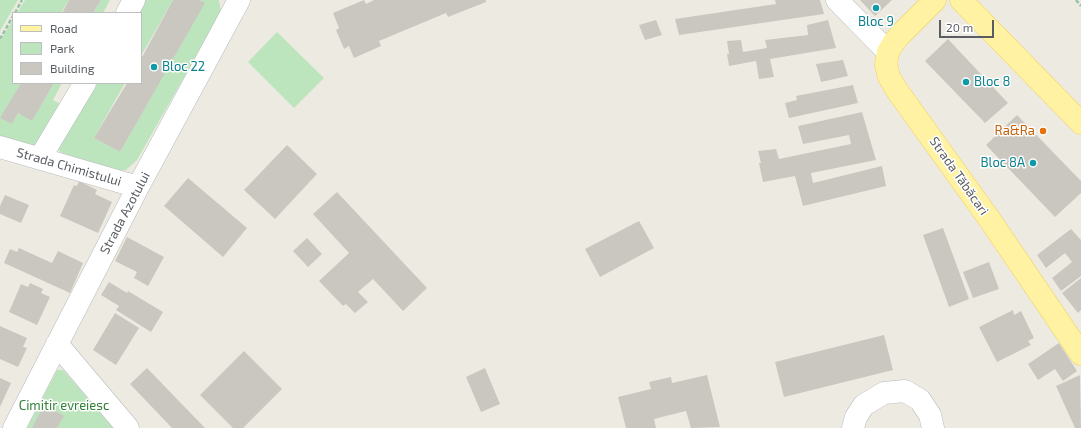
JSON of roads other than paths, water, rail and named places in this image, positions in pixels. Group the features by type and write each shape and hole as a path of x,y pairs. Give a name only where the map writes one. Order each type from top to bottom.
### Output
{"main road":[{"path":"888,52 900,34 935,0"},
{"path":"961,0 1081,123"},
{"name":"Strada Tăbăcari","path":"888,52 886,65 889,77 896,89 990,220 1081,354"}],"street":[{"path":"128,12 134,0"},
{"name":"Strada Azotului","path":"14,428 138,187 239,0"},
{"path":"837,0 888,52"},
{"path":"40,158 84,84"},
{"name":"Strada Chimistului","path":"0,147 138,187"},
{"path":"57,344 128,428"},
{"path":"852,428 856,417 864,406 884,394 905,391 920,400 930,415 932,428"}],"place":[{"name":"Bloc 9","path":"876,8"},
{"name":"Bloc 22","path":"154,67"},
{"name":"Bloc 8","path":"966,82"},
{"name":"Ra&Ra","path":"1043,131"},
{"name":"Bloc 8A","path":"1033,163"}],"park label":[{"name":"Cimitir evreiesc","path":"64,406"}]}
